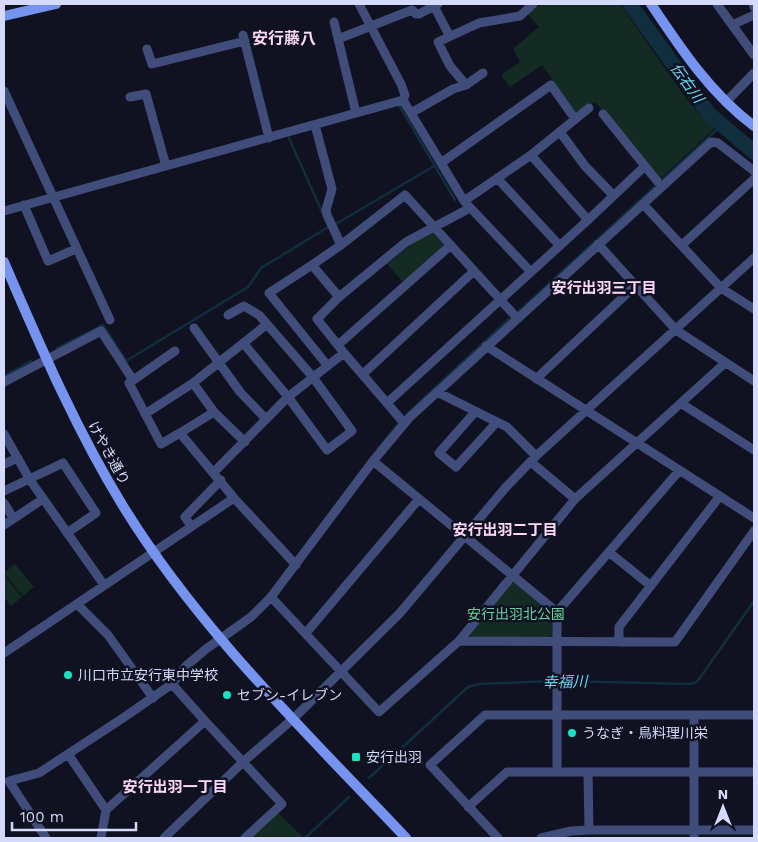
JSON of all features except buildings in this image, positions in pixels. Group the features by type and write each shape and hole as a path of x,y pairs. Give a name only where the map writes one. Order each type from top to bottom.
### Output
{"street":[{"path":"4,16 25,7 56,4"},
{"path":"4,211 403,100 406,95 401,84 359,4"},
{"path":"651,4 688,58 726,102 754,126"},
{"path":"717,4 754,55"},
{"path":"338,39 412,10 419,14 436,5 450,35"},
{"path":"466,85 450,66 438,42 479,23 520,16 530,5"},
{"path":"732,25 754,14"},
{"path":"334,22 356,113"},
{"path":"147,49 152,64 244,38 269,138"},
{"path":"411,113 453,89 466,85 483,73"},
{"path":"726,102 754,73"},
{"path":"441,163 551,86 575,119"},
{"path":"4,91 110,320"},
{"path":"130,97 146,94 166,166"},
{"path":"403,100 467,204 530,271"},
{"path":"404,423 317,319 339,297 406,242 436,228 497,178 531,155 589,108"},
{"path":"603,114 657,181"},
{"path":"315,125 332,189 326,210 327,215 341,245"},
{"path":"560,132 584,166 613,195"},
{"path":"46,838 6,782 40,773 154,698 172,684 186,666 206,649 251,617 271,597 373,461 404,423 711,142 718,143 754,171"},
{"path":"531,155 588,220"},
{"path":"387,403 645,166"},
{"path":"497,178 559,246"},
{"path":"682,246 754,179"},
{"path":"327,365 269,293 312,266 405,195 518,318"},
{"path":"643,204 721,288 754,309"},
{"path":"24,205 48,261 76,249"},
{"path":"598,244 676,330 754,381"},
{"path":"338,345 451,245"},
{"path":"164,838 243,762 294,718 400,612 533,459 754,258"},
{"name":"けやき通り","path":"4,262 46,359 92,452 123,507 153,551 221,640 406,838"},
{"path":"312,266 339,297"},
{"path":"363,374 474,270"},
{"path":"536,379 636,286"},
{"path":"228,315 244,306 259,315 312,376 352,431 327,450 244,344"},
{"path":"144,414 193,383 266,325"},
{"path":"194,328 218,364 240,392 266,419"},
{"path":"4,382 101,331 133,380"},
{"path":"486,346 754,518"},
{"path":"175,352 129,383 161,444 214,412"},
{"path":"214,472 312,376 344,353"},
{"path":"271,597 380,712 459,641 575,499 638,444 725,363"},
{"path":"193,383 214,412 245,442"},
{"path":"437,392 507,427 533,459 575,499"},
{"path":"682,404 754,450"},
{"path":"475,412 439,453 456,467 496,422"},
{"path":"180,433 221,480 234,498 296,565"},
{"path":"4,434 30,480 104,585"},
{"path":"4,464 18,458"},
{"path":"373,461 557,612"},
{"path":"4,491 63,463 96,513 67,533"},
{"path":"557,771 557,612 679,471"},
{"path":"191,526 185,517 221,480"},
{"path":"619,642 618,627 720,496"},
{"path":"4,653 234,498"},
{"path":"4,525 43,499"},
{"path":"306,634 419,499"},
{"path":"4,503 13,518"},
{"path":"459,641 676,642 754,531"},
{"path":"610,553 650,586"},
{"path":"78,604 108,635 154,698"},
{"path":"172,684 282,804 244,838"},
{"path":"498,838 430,765 485,715 754,715"},
{"path":"693,834 694,715"},
{"path":"101,838 106,810 205,721"},
{"path":"68,754 106,810"},
{"path":"468,807 506,772 754,772"},
{"path":"588,772 588,830"},
{"path":"541,838 571,831 588,830 693,834 754,830"}],"green space":[{"path":"541,4 620,4 688,101 702,117 716,127 660,179 595,102 577,114 542,65 510,87 501,75 520,62 513,49 539,27 527,14"},
{"path":"433,233 445,246 403,282 387,264 413,243"},
{"path":"15,564 34,587 23,596 4,573"},
{"path":"4,575 22,597 11,606 4,597"},
{"name":"安行出羽北公園","path":"509,583 516,583 550,611 553,634 549,638 471,638 468,633"},
{"path":"277,812 303,837 250,838"}],"waterway":[{"name":"伝右川","path":"630,4 709,114 754,152"},
{"path":"399,105 455,200"},
{"path":"518,312 723,124"},
{"path":"289,138 322,212"},
{"path":"336,224 434,166"},
{"path":"57,348 103,325 126,361 248,287 261,268 330,226"},
{"path":"407,414 509,319"},
{"path":"4,376 31,361"},
{"path":"378,449 398,424"},
{"name":"幸福川","path":"559,681 690,684 697,682 754,601"},
{"name":"幸福川","path":"369,778 468,687 479,684 554,681"},
{"name":"幸福川","path":"305,838 349,797"}],"place":[{"name":"川口市立安行東中学校","path":"68,675"},
{"name":"セブン-イレブン","path":"227,695"},
{"name":"うなぎ・鳥料理川栄","path":"572,733"},
{"name":"安行出羽","path":"356,757"}],"district":[{"name":"安行藤八","path":"284,38"},
{"name":"安行出羽三丁目","path":"604,288"},
{"name":"安行出羽二丁目","path":"505,530"},
{"name":"安行出羽一丁目","path":"175,787"}]}
